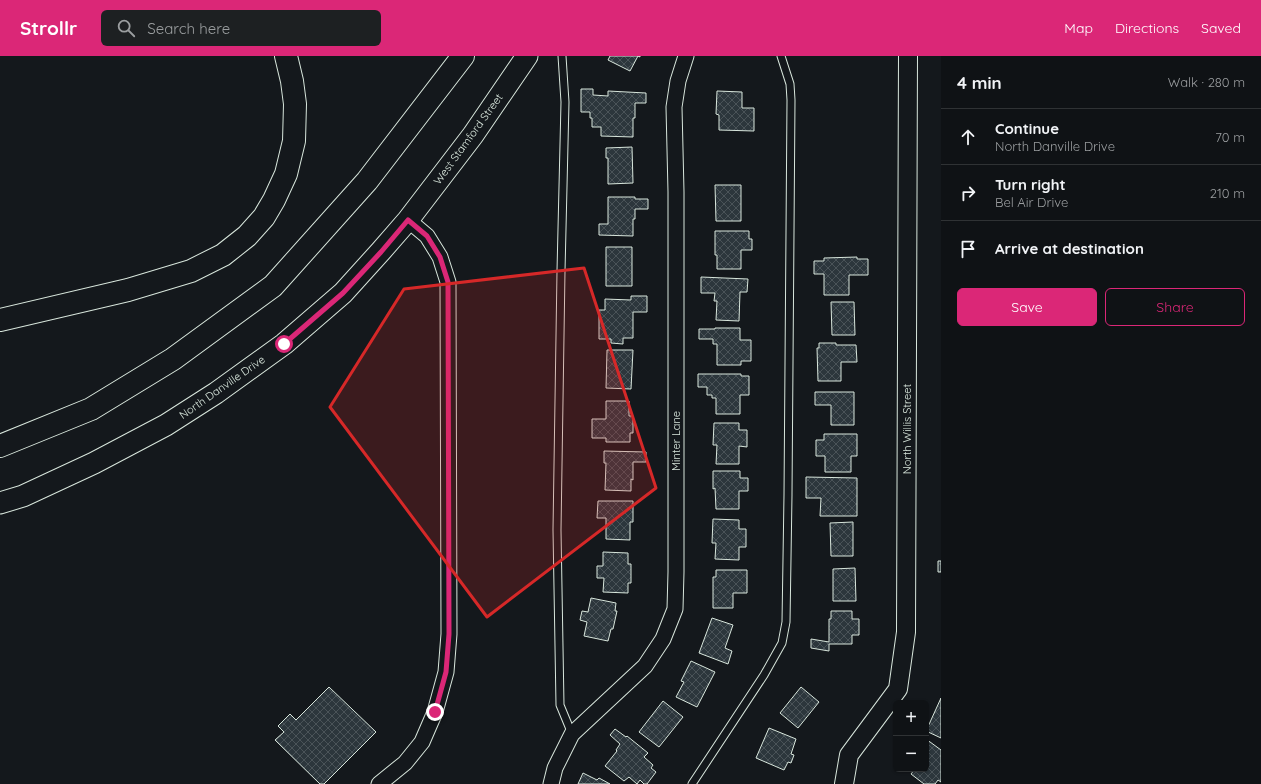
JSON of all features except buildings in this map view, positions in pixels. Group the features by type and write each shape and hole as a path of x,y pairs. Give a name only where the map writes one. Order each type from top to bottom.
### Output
{"highway":[{"path":"0,320 128,290 191,271 223,255 247,236 264,217 274,200 286,174 294,141 295,104 292,80 286,56"},
{"path":"0,446 91,409 173,359 273,286 367,181 463,56"}],"main road":[{"name":"West Stamford Street","path":"408,220 473,135 527,56"},
{"name":"North Danville Drive","path":"0,503 23,496 94,463 166,425 216,393 284,344 343,293 408,220"}],"street":[{"name":"Minter Lane","path":"551,784 555,768 572,734 645,666 664,639 674,609 676,572 676,192 674,107 678,81 686,56"},
{"name":"North Willis Street","path":"844,784 849,755 898,689 906,632 908,56"},
{"path":"379,784 405,763 422,742 435,712 446,672 449,634 448,282 440,257 427,236 408,220"}],"lane":[{"path":"562,56 565,102 557,530 560,705 572,734"},
{"path":"692,784 764,675 782,643 786,622 791,100 790,84 781,56"}],"highlighted area":[{"path":"584,268 656,488 487,617 330,407 404,289"}],"route":[{"path":"284,344 343,293 408,220 427,236 440,257 448,282 449,309 449,634 446,672 435,712"}]}
